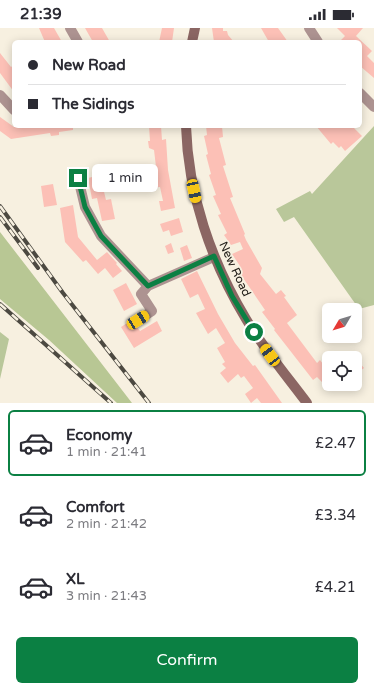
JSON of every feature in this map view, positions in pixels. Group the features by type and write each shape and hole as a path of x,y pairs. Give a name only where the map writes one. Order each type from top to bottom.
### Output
{"main road":[{"path":"192,40 195,28"},
{"name":"New Road","path":"186,128 187,151 199,212 214,256 226,284 246,320 307,403"}],"street":[{"path":"70,28 77,40"},
{"path":"309,28 317,40"},
{"path":"0,95 12,108"},
{"path":"362,95 374,107"},
{"path":"78,178 85,207 101,236 148,286"},
{"path":"138,320 152,311 141,294 148,286 214,256"}],"green space":[{"path":"374,126 374,305 362,308 362,303 355,303 294,217 284,222 276,209 310,191 312,194"},
{"path":"0,232 132,403 117,403 49,340 0,299"},
{"path":"0,332 9,339 0,379"}],"building":[{"path":"39,28 54,28 61,40 44,40"},
{"path":"85,28 102,28 109,40 92,40"},
{"path":"162,28 174,28 172,40 159,40"},
{"path":"212,28 223,28 223,31 227,31 232,40 214,40"},
{"path":"261,28 278,28 287,40 268,40"},
{"path":"337,28 363,28 356,36 360,40 341,40 345,36"},
{"path":"362,42 372,51 367,56 374,63 374,78 362,68"},
{"path":"0,53 12,66 12,89 0,73"},
{"path":"0,117 12,126 12,128 73,128 73,130 59,132 59,135 51,136 50,133 11,139 0,131"},
{"path":"149,128 161,128 162,140 166,139 168,170 175,208 161,211 159,201 163,201 160,187 152,188 150,176 157,175 154,150 149,148 148,141 150,141"},
{"path":"206,128 222,128 223,137 219,138 226,165 223,166 233,197 230,198 245,234 244,235 262,268 260,274 276,294 281,290 286,296 284,297 297,315 287,323 317,363 320,360 322,363 322,382 317,377 313,380 274,330 275,329 262,312 265,310 239,272 240,266 232,254 243,249 240,242 231,245 224,235 227,233 218,215 221,214 213,196 216,195 209,175 211,174 206,155 208,154 204,136 207,135"},
{"path":"318,128 354,128 362,136 345,151 341,146 339,148 333,142 331,144"},
{"path":"100,175 106,200 111,199 115,219 102,221 97,198 92,199 88,178"},
{"path":"53,184 57,205 44,207 41,186"},
{"path":"73,205 78,237 97,260 107,252 122,271 113,278 105,268 98,274 86,260 83,262 65,242 60,208"},
{"path":"179,218 183,232 171,236 169,230 163,232 160,224"},
{"path":"171,243 174,252 168,254 165,246"},
{"path":"187,245 192,258 184,261 180,248"},
{"path":"197,271 218,314 235,343 253,366 255,365 282,403 261,403 257,398 251,403 245,394 253,388 244,376 241,378 238,374 228,383 220,373 226,368 222,364 225,362 217,348 225,343 216,328 208,334 196,313 205,309 198,294 190,298 181,279"},
{"path":"126,283 137,304 124,311 113,290"},
{"path":"132,320 140,331 157,321 162,331 134,348 121,327"}],"railway":[{"path":"0,206 63,293 149,403"},
{"path":"0,217 38,268"},
{"path":"0,304 111,403"}],"route":[{"path":"78,178 85,207 101,236 148,286 214,256 232,296 254,332"}]}
